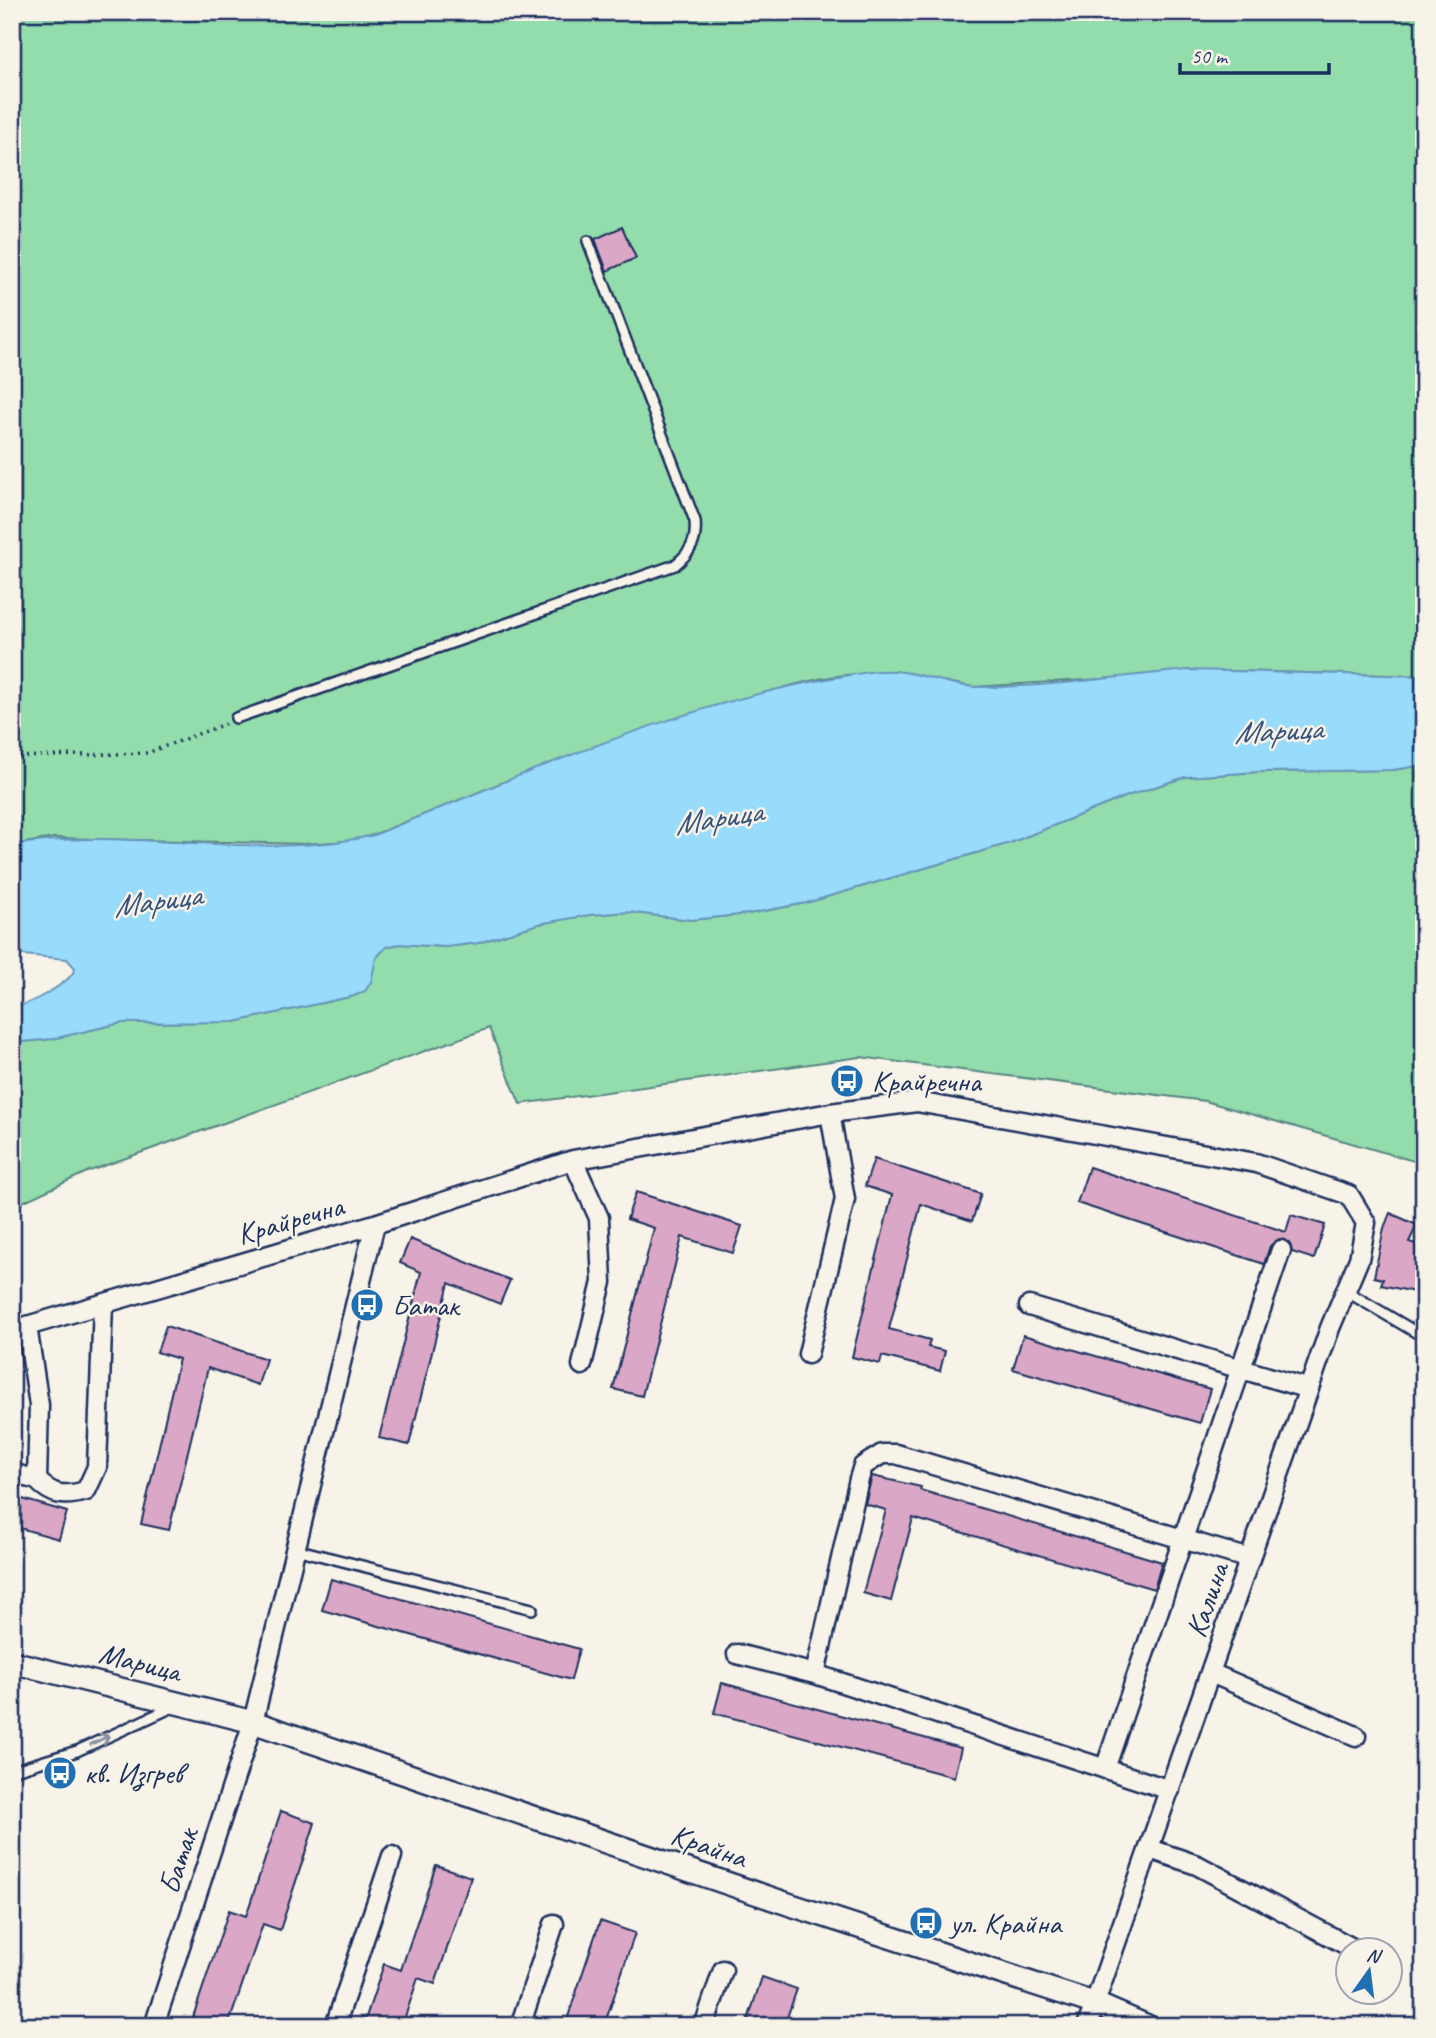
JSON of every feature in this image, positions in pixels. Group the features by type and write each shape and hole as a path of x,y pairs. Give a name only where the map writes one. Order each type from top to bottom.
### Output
{"street":[{"name":"Крайречна","path":"37,1480 39,1405 27,1326 375,1224 573,1160 830,1113 917,1102 1256,1163 1349,1195"},
{"path":"808,1353 845,1199 830,1113"},
{"path":"573,1160 599,1218 602,1282 582,1365"},
{"name":"Калина","path":"1087,2026 1309,1389 1359,1259 1366,1223 1349,1195"},
{"name":"Батак","path":"154,2026 253,1722 375,1224"},
{"path":"1105,1769 1282,1250"},
{"path":"12,1474 37,1480 49,1493 71,1496 86,1491 97,1467 103,1304"},
{"path":"1029,1306 1309,1389"},
{"path":"815,1674 859,1479 863,1466 882,1454 896,1454 1250,1559"},
{"path":"737,1654 815,1674 1170,1790"},
{"name":"Марица","path":"12,1662 253,1722"},
{"path":"1211,1673 1356,1736"},
{"name":"Крайна","path":"253,1722 785,1903 1096,2004 1147,2026"},
{"path":"1150,1849 1197,1865 1334,1938"},
{"path":"335,2026 392,1856"},
{"path":"520,2026 554,1924"},
{"path":"704,2026 723,1970"}],"lane":[{"path":"236,718 675,565 688,555 696,536 695,521 588,241"},
{"path":"1346,1291 1424,1337"},
{"path":"295,1549 532,1609"},
{"path":"12,1771 77,1751 182,1703"}],"path":[{"path":"12,757 147,752 211,732 236,718"}],"green space":[{"path":"12,12 1424,12 1424,676 1230,671 973,687 901,675 843,675 785,687 648,728 556,761 373,835 349,841 304,844 54,838 12,845"},
{"path":"1424,765 1424,1164 1205,1101 860,1057 520,1104 489,1028 87,1172 12,1207 12,1043 52,1039 121,1023 234,1022 354,996 365,991 376,958 386,947 399,944 446,947 478,943 538,924 588,915 628,912 691,920 748,914 806,903 1010,843 1127,796 1185,777 1258,772 1393,770"}],"water":[{"path":"1188,670 1424,676 1424,765 1393,770 1258,772 1185,777 1127,796 1010,843 806,903 748,914 691,920 628,912 589,915 538,924 478,943 446,947 399,944 386,947 376,958 371,982 365,991 354,996 234,1022 121,1023 52,1039 12,1043 12,1008 28,1003 58,986 75,968 67,959 12,954 12,845 102,839 285,846 330,843 374,835 551,763 671,719 793,686 884,671 903,672 966,686 1003,687"}],"building":[{"path":"622,227 636,258 607,271 595,239"},
{"path":"874,1159 981,1194 972,1221 921,1204 889,1329 930,1340 928,1347 945,1351 940,1371 882,1356 880,1364 852,1357 892,1195 865,1186"},
{"path":"1089,1167 1286,1232 1291,1215 1325,1225 1314,1259 1292,1252 1289,1242 1279,1239 1270,1246 1264,1264 1077,1203"},
{"path":"636,1192 742,1226 733,1253 682,1237 642,1396 613,1389 654,1228 627,1219"},
{"path":"1390,1213 1417,1225 1409,1242 1422,1246 1424,1294 1381,1285 1383,1279 1374,1277 1384,1228"},
{"path":"410,1239 510,1280 500,1304 449,1283 409,1445 379,1438 421,1272 400,1263"},
{"path":"166,1326 266,1359 258,1385 208,1368 169,1530 141,1524 179,1359 157,1352"},
{"path":"1023,1335 1210,1389 1200,1423 1013,1369"},
{"path":"872,1476 921,1487 920,1490 1162,1562 1154,1589 913,1518 891,1601 863,1593 886,1510 865,1504"},
{"path":"12,1496 67,1512 59,1539 12,1526"},
{"path":"331,1579 579,1649 571,1680 322,1610"},
{"path":"722,1683 961,1748 954,1777 714,1713"},
{"path":"281,1811 315,1823 280,1930 263,1924 228,2026 190,2026 229,1910 246,1916"},
{"path":"436,1865 471,1877 435,1984 418,1978 402,2026 363,2026 384,1964 401,1970"},
{"path":"600,1921 635,1933 604,2026 565,2026"},
{"path":"762,1977 797,1989 784,2026 746,2026"}],"place":[{"name":"Крайречна","path":"847,1081"},
{"name":"Батак","path":"367,1305"},
{"name":"кв. Изгрев","path":"60,1773"},
{"name":"ул. Крайна","path":"926,1923"}]}
